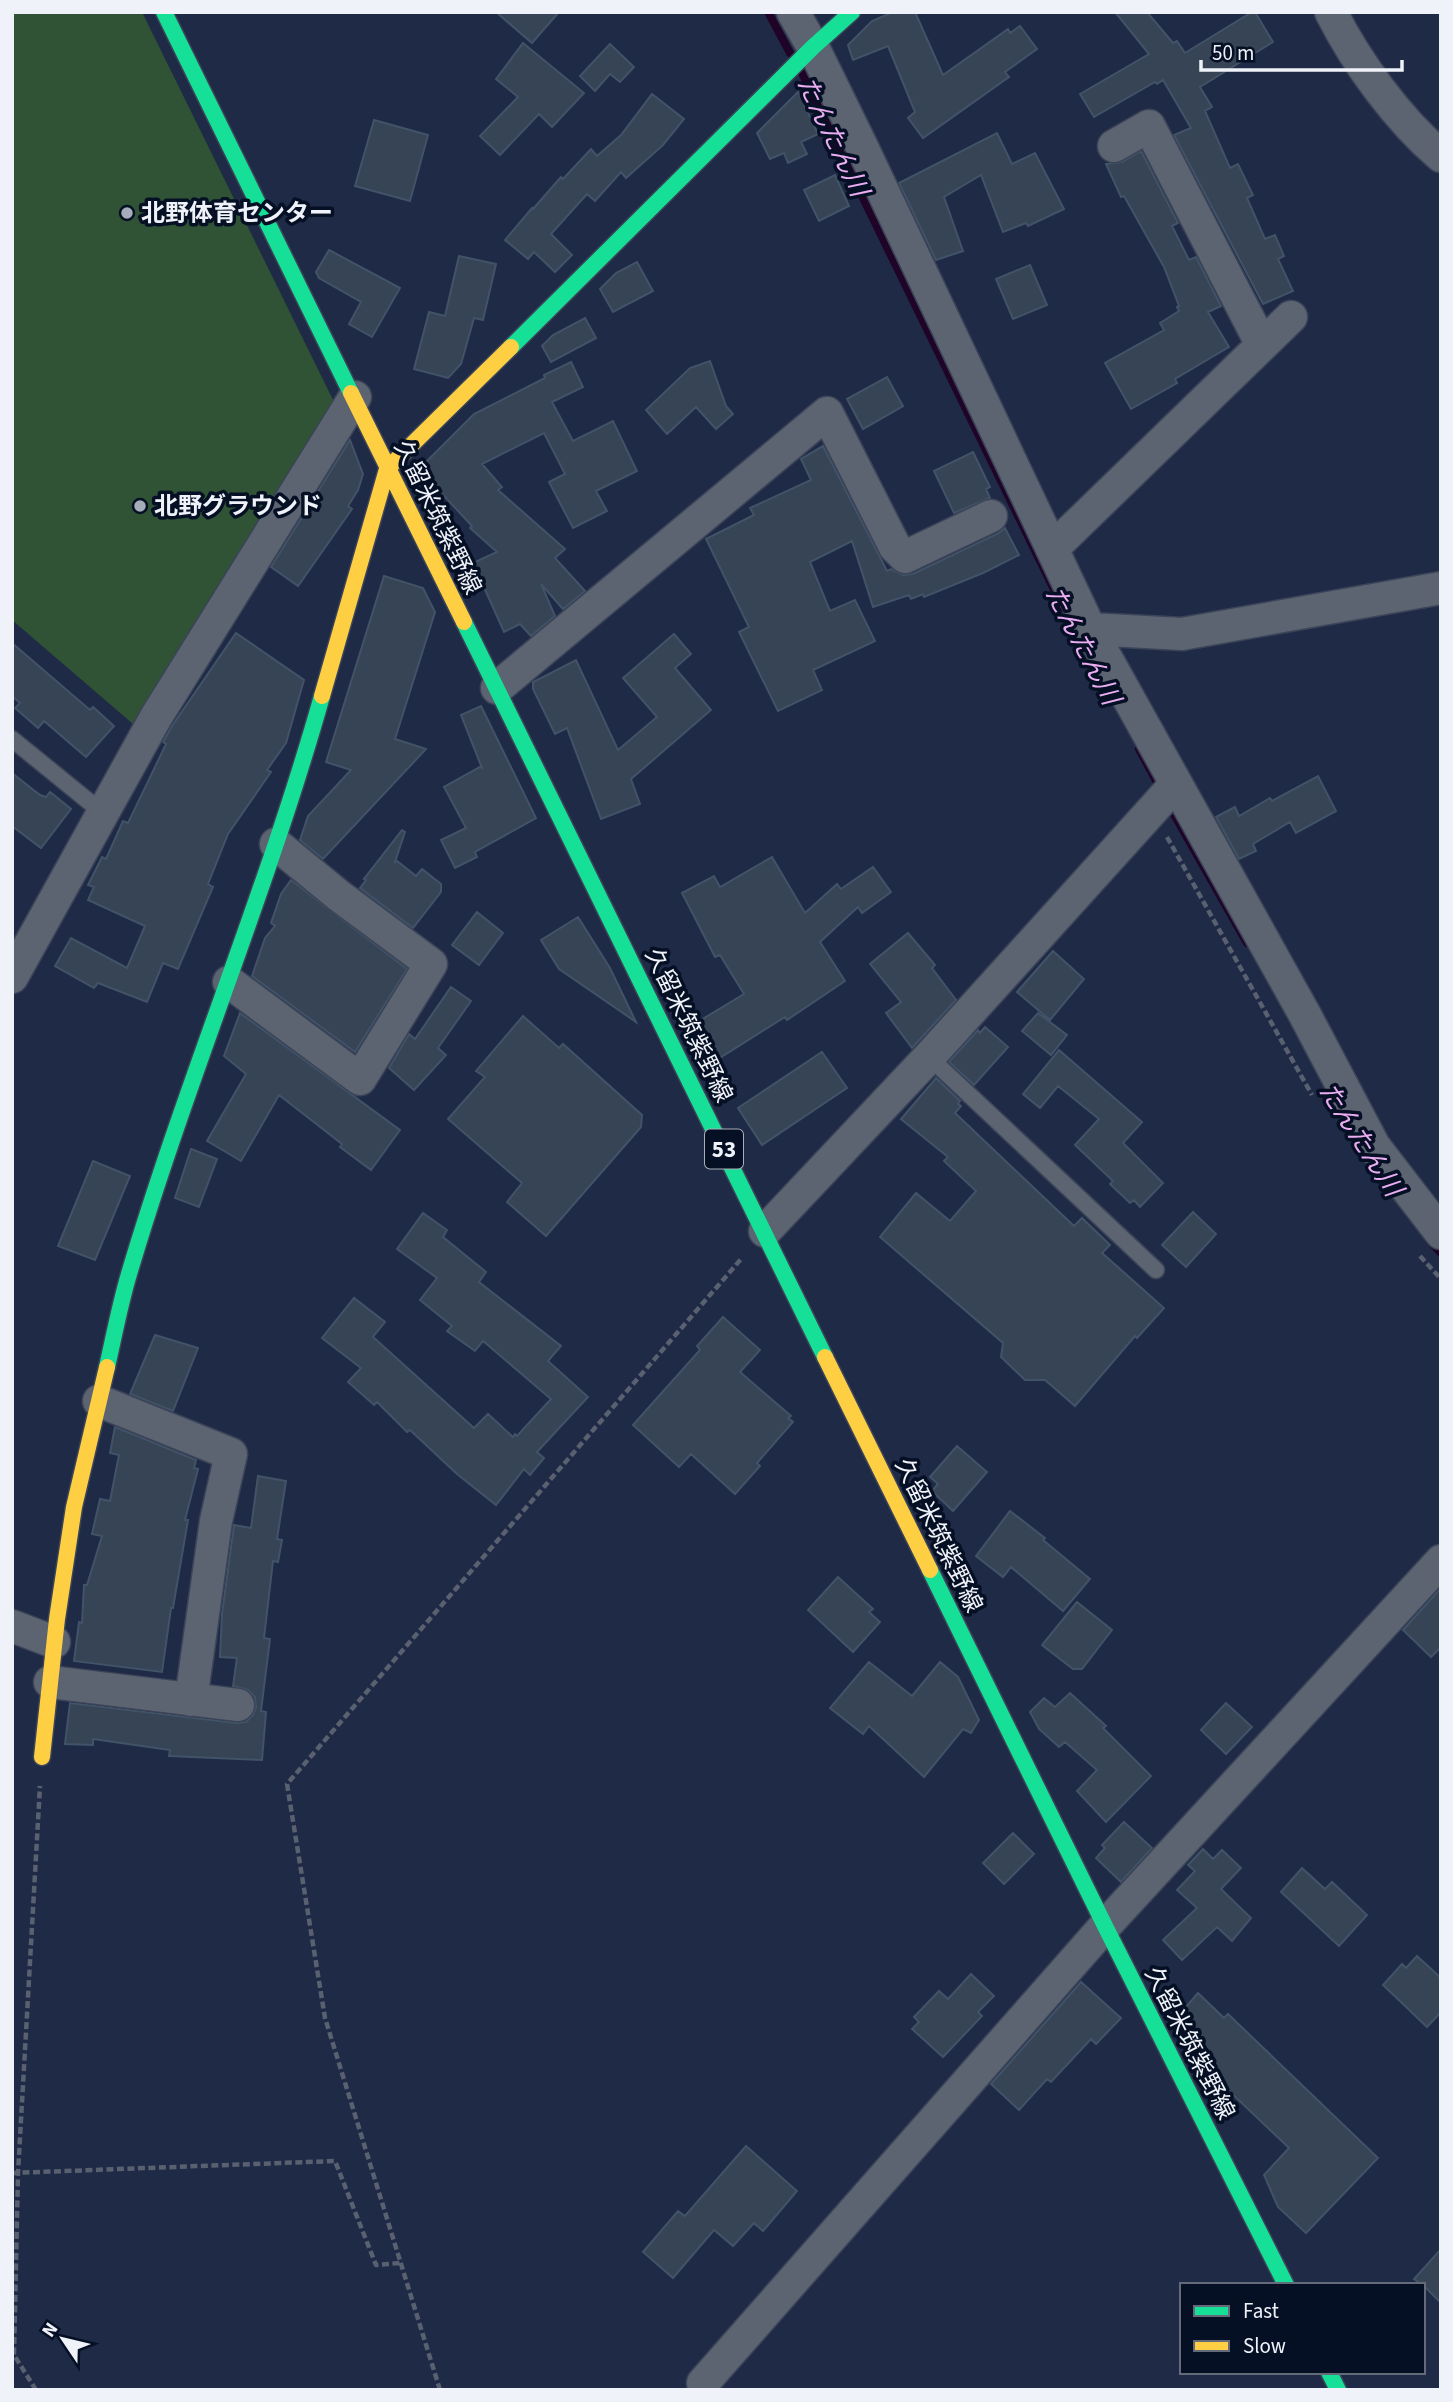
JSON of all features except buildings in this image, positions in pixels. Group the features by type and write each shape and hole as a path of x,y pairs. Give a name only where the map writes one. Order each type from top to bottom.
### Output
{"main road":[{"name":"久留米筑紫野線","path":"164,12 1105,1926 1285,2283"},
{"path":"42,1757 54,1642 74,1507 132,1264 162,1167 300,774 387,469 813,47 852,12"},
{"path":"1330,2374 1338,2390"}],"street":[{"path":"793,12 813,47 1167,794 1306,1015 1374,1146 1441,1233"},
{"path":"1331,12 1366,73 1424,143 1441,156"},
{"path":"1114,146 1149,126 1262,345"},
{"path":"1052,549 1291,317"},
{"path":"12,977 156,717 355,397"},
{"path":"497,688 827,413 895,547 905,557 990,516"},
{"path":"1090,629 1182,634 1441,588"},
{"path":"765,1231 929,1057 1167,794"},
{"path":"229,982 360,1079 431,964 338,895 276,844"},
{"path":"99,1401 231,1454 216,1521 191,1700"},
{"path":"703,2383 1105,1926 1441,1561"},
{"path":"12,1626 54,1642"},
{"path":"50,1682 238,1705"}],"lane":[{"path":"12,739 103,813"},
{"path":"929,1057 1156,1270"}],"path":[{"path":"440,2390 325,2018 287,1784 765,1231"},
{"path":"36,2390 14,2355 15,2173 42,1757"},
{"path":"15,2173 335,2161 376,2265 400,2263"}],"green space":[{"name":"北野体育センター","path":"12,12 142,12 340,414 133,724 12,620"}],"waterway":[{"name":"たんたん川","path":"768,12 790,53"},
{"name":"たんたん川","path":"802,73 1063,608"},
{"name":"たんたん川","path":"1139,749 1161,790"},
{"name":"たんたん川","path":"1167,802 1247,943"},
{"name":"たんたん川","path":"1429,1240 1441,1253"}],"traffic: fast":[{"path":"164,12 351,393"},
{"path":"511,347 813,47 852,12"},
{"path":"464,622 825,1357"},
{"path":"107,1367 126,1285 152,1201 277,841 322,696"},
{"path":"930,1570 1285,2283"},
{"path":"1330,2374 1338,2390"}],"traffic: slow":[{"path":"322,696 387,469 511,347"},
{"path":"351,393 464,622"},
{"path":"825,1357 930,1570"},
{"path":"42,1757 57,1619 74,1507 107,1367"}],"place":[{"name":"北野体育センター","path":"127,213"},
{"name":"北野グラウンド","path":"140,506"}]}
